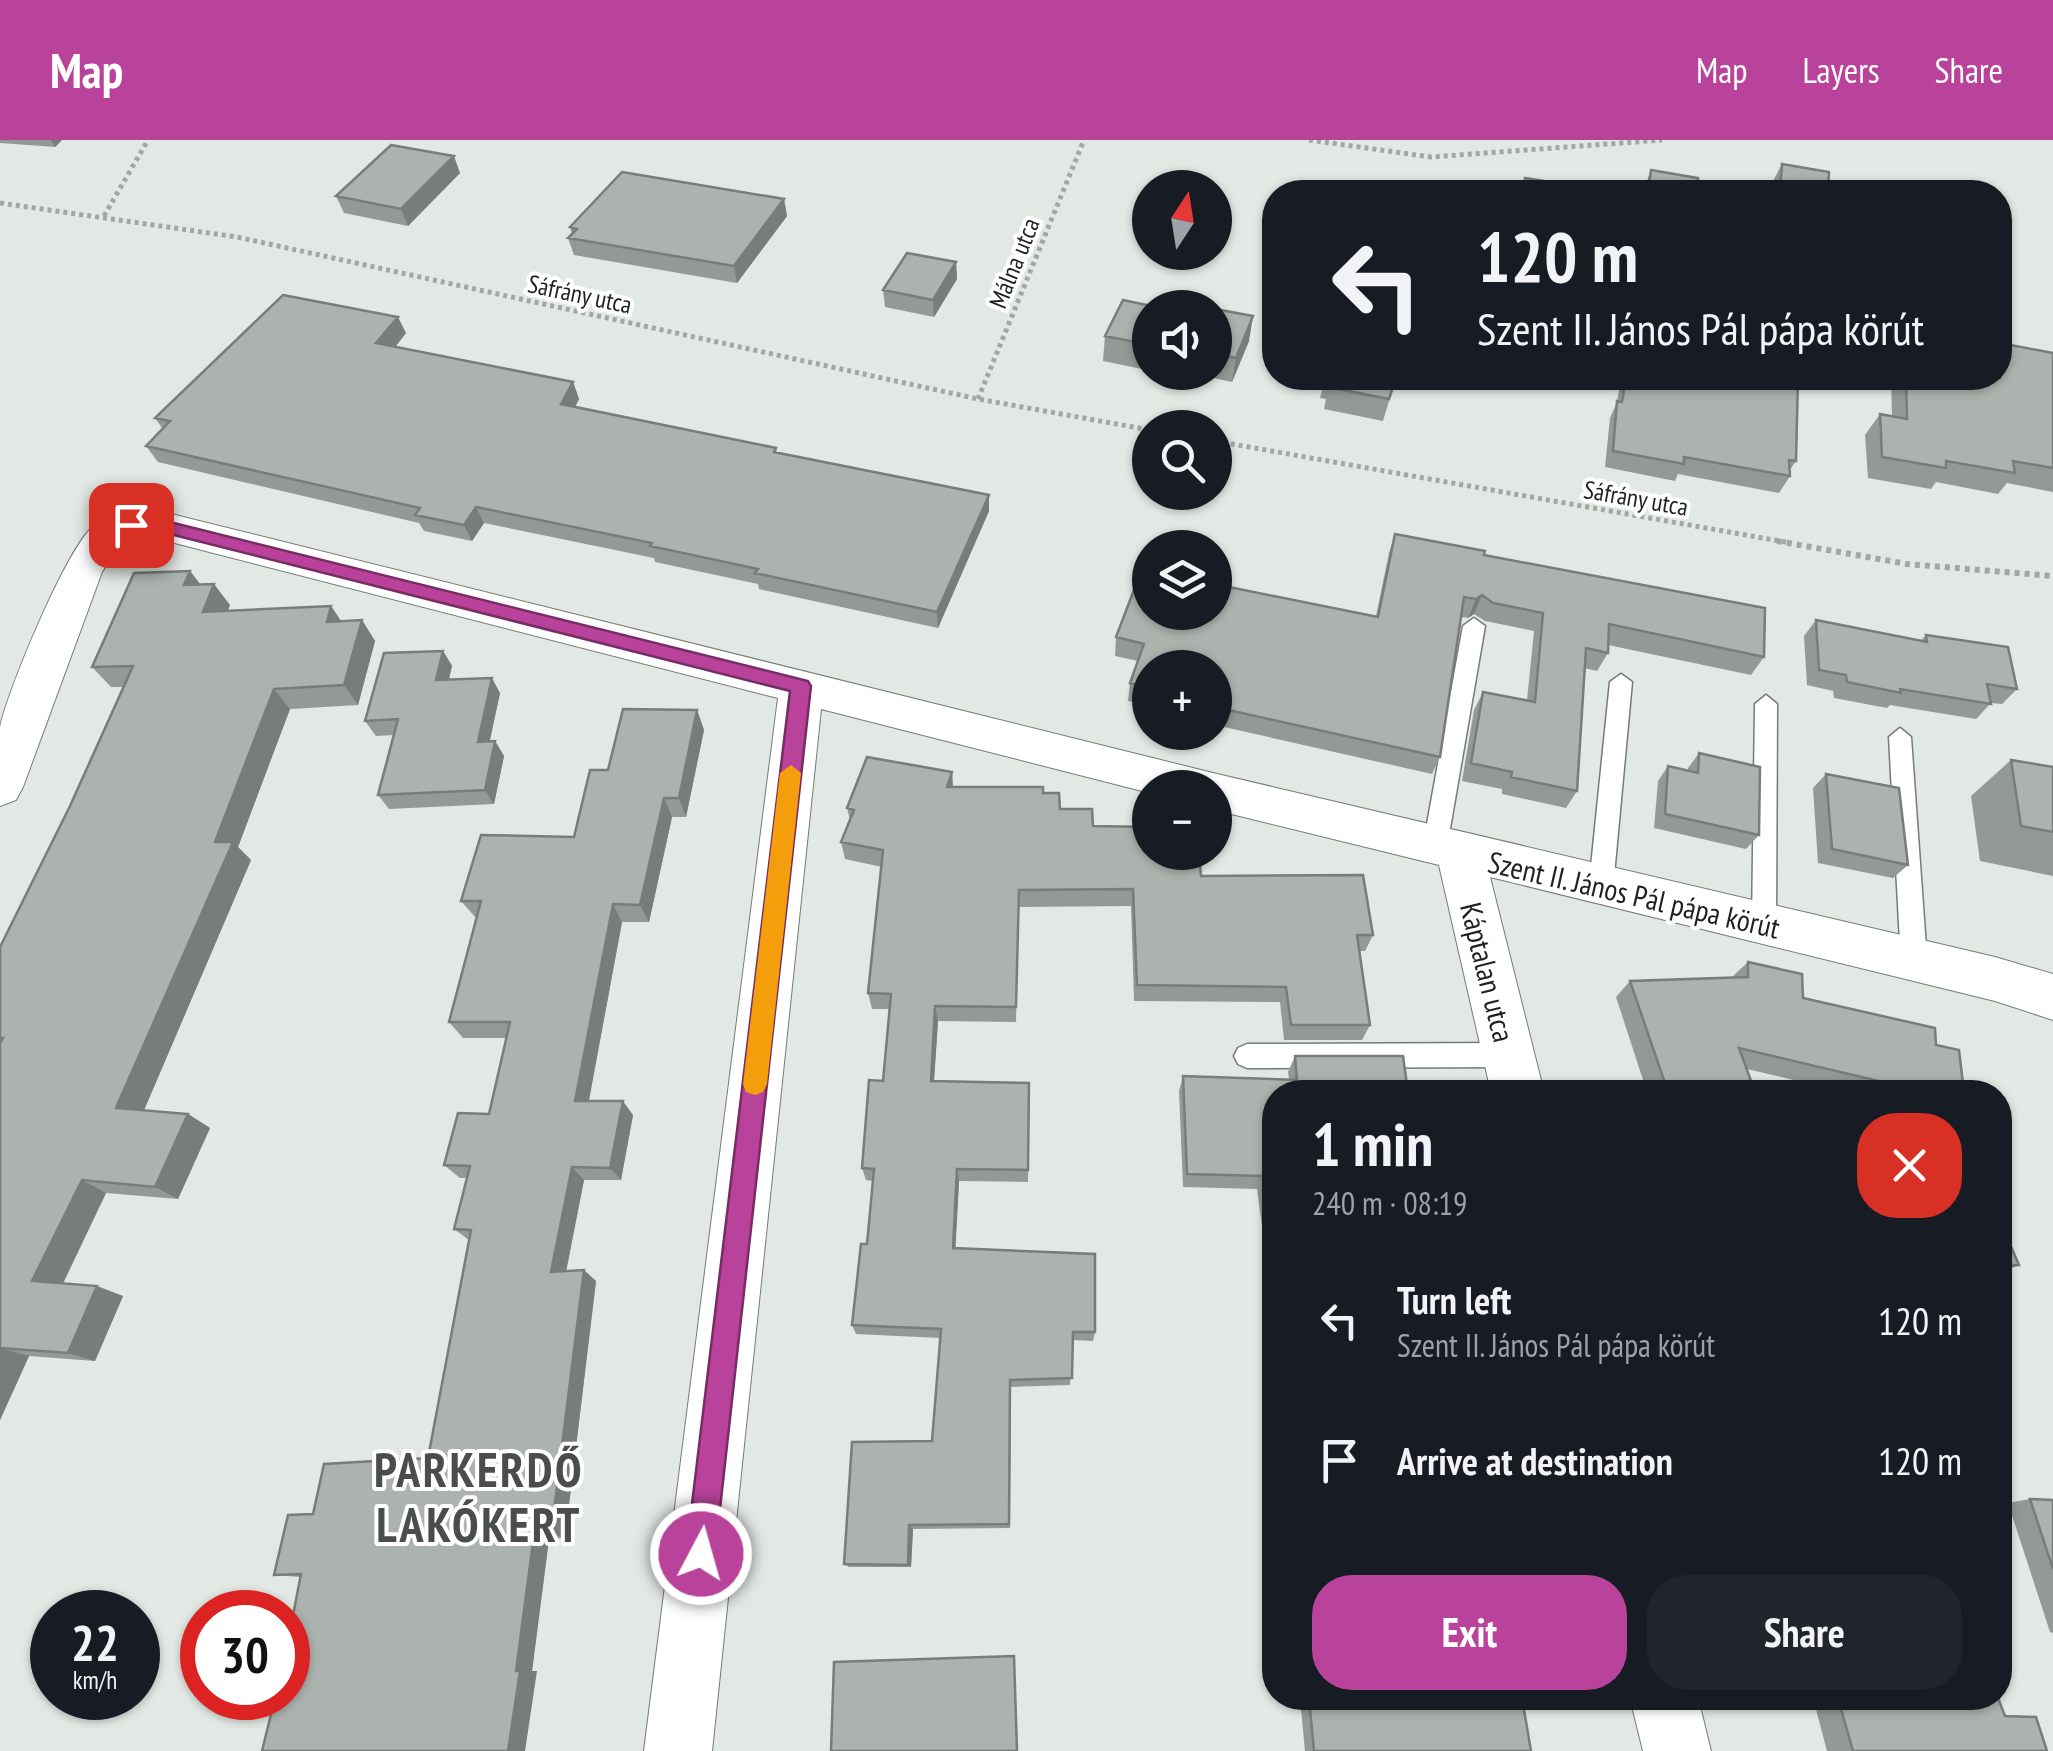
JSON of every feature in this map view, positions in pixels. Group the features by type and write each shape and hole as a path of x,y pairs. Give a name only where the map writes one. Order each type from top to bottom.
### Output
{"street":[{"path":"0,787 81,572 95,546 111,531 131,525 162,526 1132,770"},
{"path":"678,1751 801,686"},
{"name":"Szent II. János Pál pápa körút","path":"1232,795 2053,997"},
{"name":"Káptalan utca","path":"1447,850 1513,1074"},
{"path":"1667,1710 1676,1751"}],"lane":[{"path":"1447,850 1474,626"},
{"path":"1602,886 1621,682"},
{"path":"1764,925 1766,704"},
{"path":"1900,737 1914,960"},
{"path":"1247,1056 1513,1074"}],"path":[{"path":"104,216 148,140"},
{"name":"Málna utca","path":"978,399 1084,140"},
{"path":"1309,140 1430,157 1587,142 1662,140"},
{"name":"Sáfrány utca","path":"0,204 236,237 978,399 1132,427"},
{"name":"Sáfrány utca","path":"1232,444 1906,564 2053,576"}],"building":[{"path":"391,145 454,156 401,209 336,196"},
{"path":"1782,164 1829,172 1829,180 1781,180"},
{"path":"1651,170 1698,178 1698,180 1650,180"},
{"path":"622,172 784,199 734,266 568,238 577,229 570,227"},
{"path":"907,253 956,262 933,300 883,290"},
{"path":"283,295 398,317 376,343 573,382 561,404 989,495 937,612 755,573 758,569 650,546 652,543 476,507 464,525 415,515 420,508 146,446 170,421 155,418"},
{"path":"1123,300 1132,302 1132,341 1105,336"},
{"path":"1232,312 1253,316 1236,358 1232,357"},
{"path":"2012,345 2053,353 2053,468 2013,461 2015,473 1946,461 1946,468 1882,457 1880,414 1907,419 1906,390 2012,390"},
{"path":"1344,390 1392,390 1389,399"},
{"path":"1624,390 1798,390 1796,461 1789,460 1790,476 1684,457 1684,464 1613,451 1617,401 1622,402"},
{"path":"1395,534 1485,551 1484,555 1765,608 1764,657 1609,624 1608,653 1586,648 1577,791 1511,777 1512,772 1471,763 1483,692 1535,702 1543,613 1493,603 1482,595 1476,599 1464,597 1440,757 1232,711 1232,650 1142,650 1144,644 1116,637 1132,595 1132,630 1232,630 1232,588 1378,617"},
{"path":"190,571 184,585 214,584 203,612 331,606 327,622 362,620 344,685 274,689 215,842 233,842 116,1108 188,1114 155,1187 82,1180 32,1281 97,1286 68,1353 0,1348 0,947 133,666 92,667 134,573"},
{"path":"1816,620 1927,642 1926,635 2008,647 2017,689 1987,684 1991,704 1847,682 1846,675 1819,670"},
{"path":"443,651 436,680 492,678 478,742 495,741 485,790 378,795 398,719 365,721 384,653"},
{"path":"623,709 697,710 679,798 664,798 640,905 613,904 575,1101 623,1101 610,1168 572,1167 551,1272 584,1270 551,1534 534,1535 508,1751 262,1751 270,1720 310,1720 310,1590 298,1590 301,1574 274,1575 288,1515 313,1514 324,1464 428,1458 471,1230 454,1229 470,1166 444,1165 458,1113 489,1114 510,1022 449,1022 481,901 461,901 481,835 574,837 590,770 608,770"},
{"path":"1699,753 1760,767 1759,835 1665,814 1668,766 1698,773"},
{"path":"867,757 952,772 947,787 1043,787 1043,793 1059,793 1060,809 1092,809 1093,826 1132,827 1132,870 1200,870 1201,876 1363,875 1373,935 1357,935 1370,1025 1291,1025 1286,987 1137,985 1133,889 1019,890 1016,1007 935,1006 931,1081 1029,1083 1028,1170 957,1169 953,1248 1095,1254 1095,1332 1073,1332 1072,1378 1010,1380 1009,1524 909,1525 908,1565 844,1564 852,1442 932,1441 941,1329 852,1325 861,1244 867,1244 874,1169 862,1168 869,1080 883,1081 891,994 868,993 883,850 841,842 854,810 847,808"},
{"path":"2011,760 2053,767 2053,832 2021,826"},
{"path":"1826,774 1899,788 1908,865 1832,849"},
{"path":"1748,962 1802,974 1803,998 1935,1028 1936,1045 1959,1050 1963,1080 1874,1080 1739,1048 1751,1080 1664,1080 1630,981 1748,977"},
{"path":"1295,1056 1403,1056 1406,1080 1297,1080"},
{"path":"1183,1076 1297,1080 1262,1080 1262,1176 1187,1174"},
{"path":"2030,1499 2053,1500 2053,1569"},
{"path":"1014,1656 1017,1751 831,1751 834,1662"},
{"path":"1310,1710 1524,1710 1531,1751 1314,1751"},
{"path":"1841,1710 2003,1710 2005,1716 2036,1717 2047,1751 1853,1751"}],"slow traffic":[{"path":"755,1084 791,773"}],"district":[{"name":"PARKERDŐ LAKÓKERT","path":"479,1496"}],"route":[{"path":"131,525 162,526 801,686 701,1554"}]}
